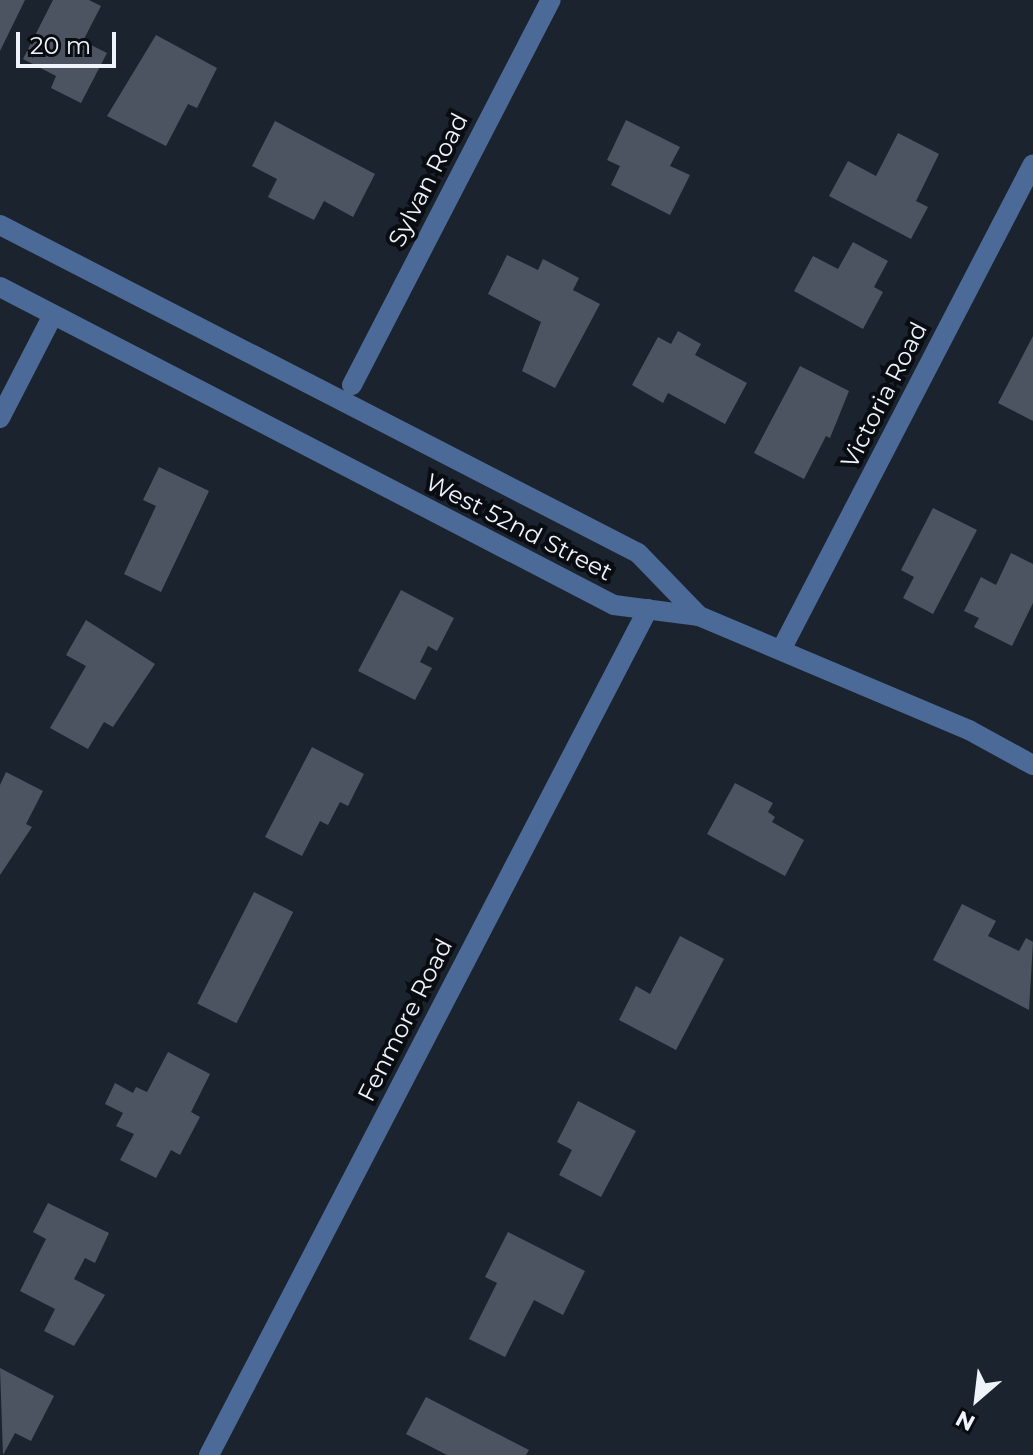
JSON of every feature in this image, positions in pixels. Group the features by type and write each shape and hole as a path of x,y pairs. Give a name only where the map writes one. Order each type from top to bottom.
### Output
{"street":[{"name":"Sylvan Road","path":"352,385 551,0"},
{"name":"Victoria Road","path":"781,650 1033,164"},
{"path":"0,225 638,553 699,616"},
{"name":"West 52nd Street","path":"0,287 614,605 699,616 969,730 1033,765"},
{"path":"0,418 53,315"},
{"name":"Fenmore Road","path":"209,1455 648,609"}],"building":[{"path":"0,0 25,0 0,51"},
{"path":"53,0 89,0 101,6 83,41 107,53 81,103 51,88 56,76 23,59"},
{"path":"156,35 217,68 197,108 188,104 166,146 107,116"},
{"path":"626,120 680,147 670,166 690,175 670,215 611,185 620,166 607,160"},
{"path":"275,121 375,174 353,217 324,201 314,220 268,197 277,179 252,166"},
{"path":"898,133 939,154 916,201 928,207 911,239 829,196 848,161 876,176"},
{"path":"853,242 888,261 874,287 883,292 863,329 794,291 813,256 838,269"},
{"path":"507,255 538,270 543,259 579,278 573,290 600,304 555,388 522,371 541,322 488,294"},
{"path":"678,331 701,344 695,355 747,383 725,424 668,393 663,403 632,385 658,337 671,344"},
{"path":"1033,336 1033,421 998,403"},
{"path":"800,366 849,391 830,438 826,436 804,479 754,453"},
{"path":"159,467 209,491 161,592 124,574 156,506 143,500"},
{"path":"933,508 977,530 933,614 903,598 914,577 901,570"},
{"path":"1011,553 1033,564 1033,603 1012,646 974,627 979,618 964,611 981,577 996,585"},
{"path":"401,590 454,618 437,651 428,646 420,662 432,668 415,700 358,671"},
{"path":"86,620 155,664 113,727 104,722 88,749 50,728 86,666 66,655"},
{"path":"312,747 364,774 348,806 340,802 328,825 320,821 302,856 265,837"},
{"path":"6,772 43,791 26,824 32,827 0,875 0,785"},
{"path":"735,783 773,803 768,812 775,817 772,822 804,840 785,876 707,834"},
{"path":"254,892 293,912 236,1023 197,1003"},
{"path":"962,904 996,921 988,936 1019,951 1026,938 1033,942 1029,1010 933,960"},
{"path":"680,936 724,959 676,1050 619,1020 636,986 650,994"},
{"path":"168,1052 210,1074 191,1112 200,1117 180,1155 171,1150 156,1178 120,1160 134,1134 116,1126 123,1113 105,1104 115,1083 133,1093 136,1087 147,1092"},
{"path":"578,1101 636,1131 601,1197 559,1175 572,1150 557,1142"},
{"path":"48,1203 109,1233 95,1263 85,1258 74,1279 105,1295 74,1346 44,1331 55,1309 20,1291 46,1239 33,1232"},
{"path":"508,1232 585,1271 563,1315 534,1300 505,1357 469,1339 497,1283 485,1277"},
{"path":"0,1368 54,1396 31,1441 15,1433 3,1455"},
{"path":"426,1397 529,1450 526,1455 447,1455 406,1434"}]}
